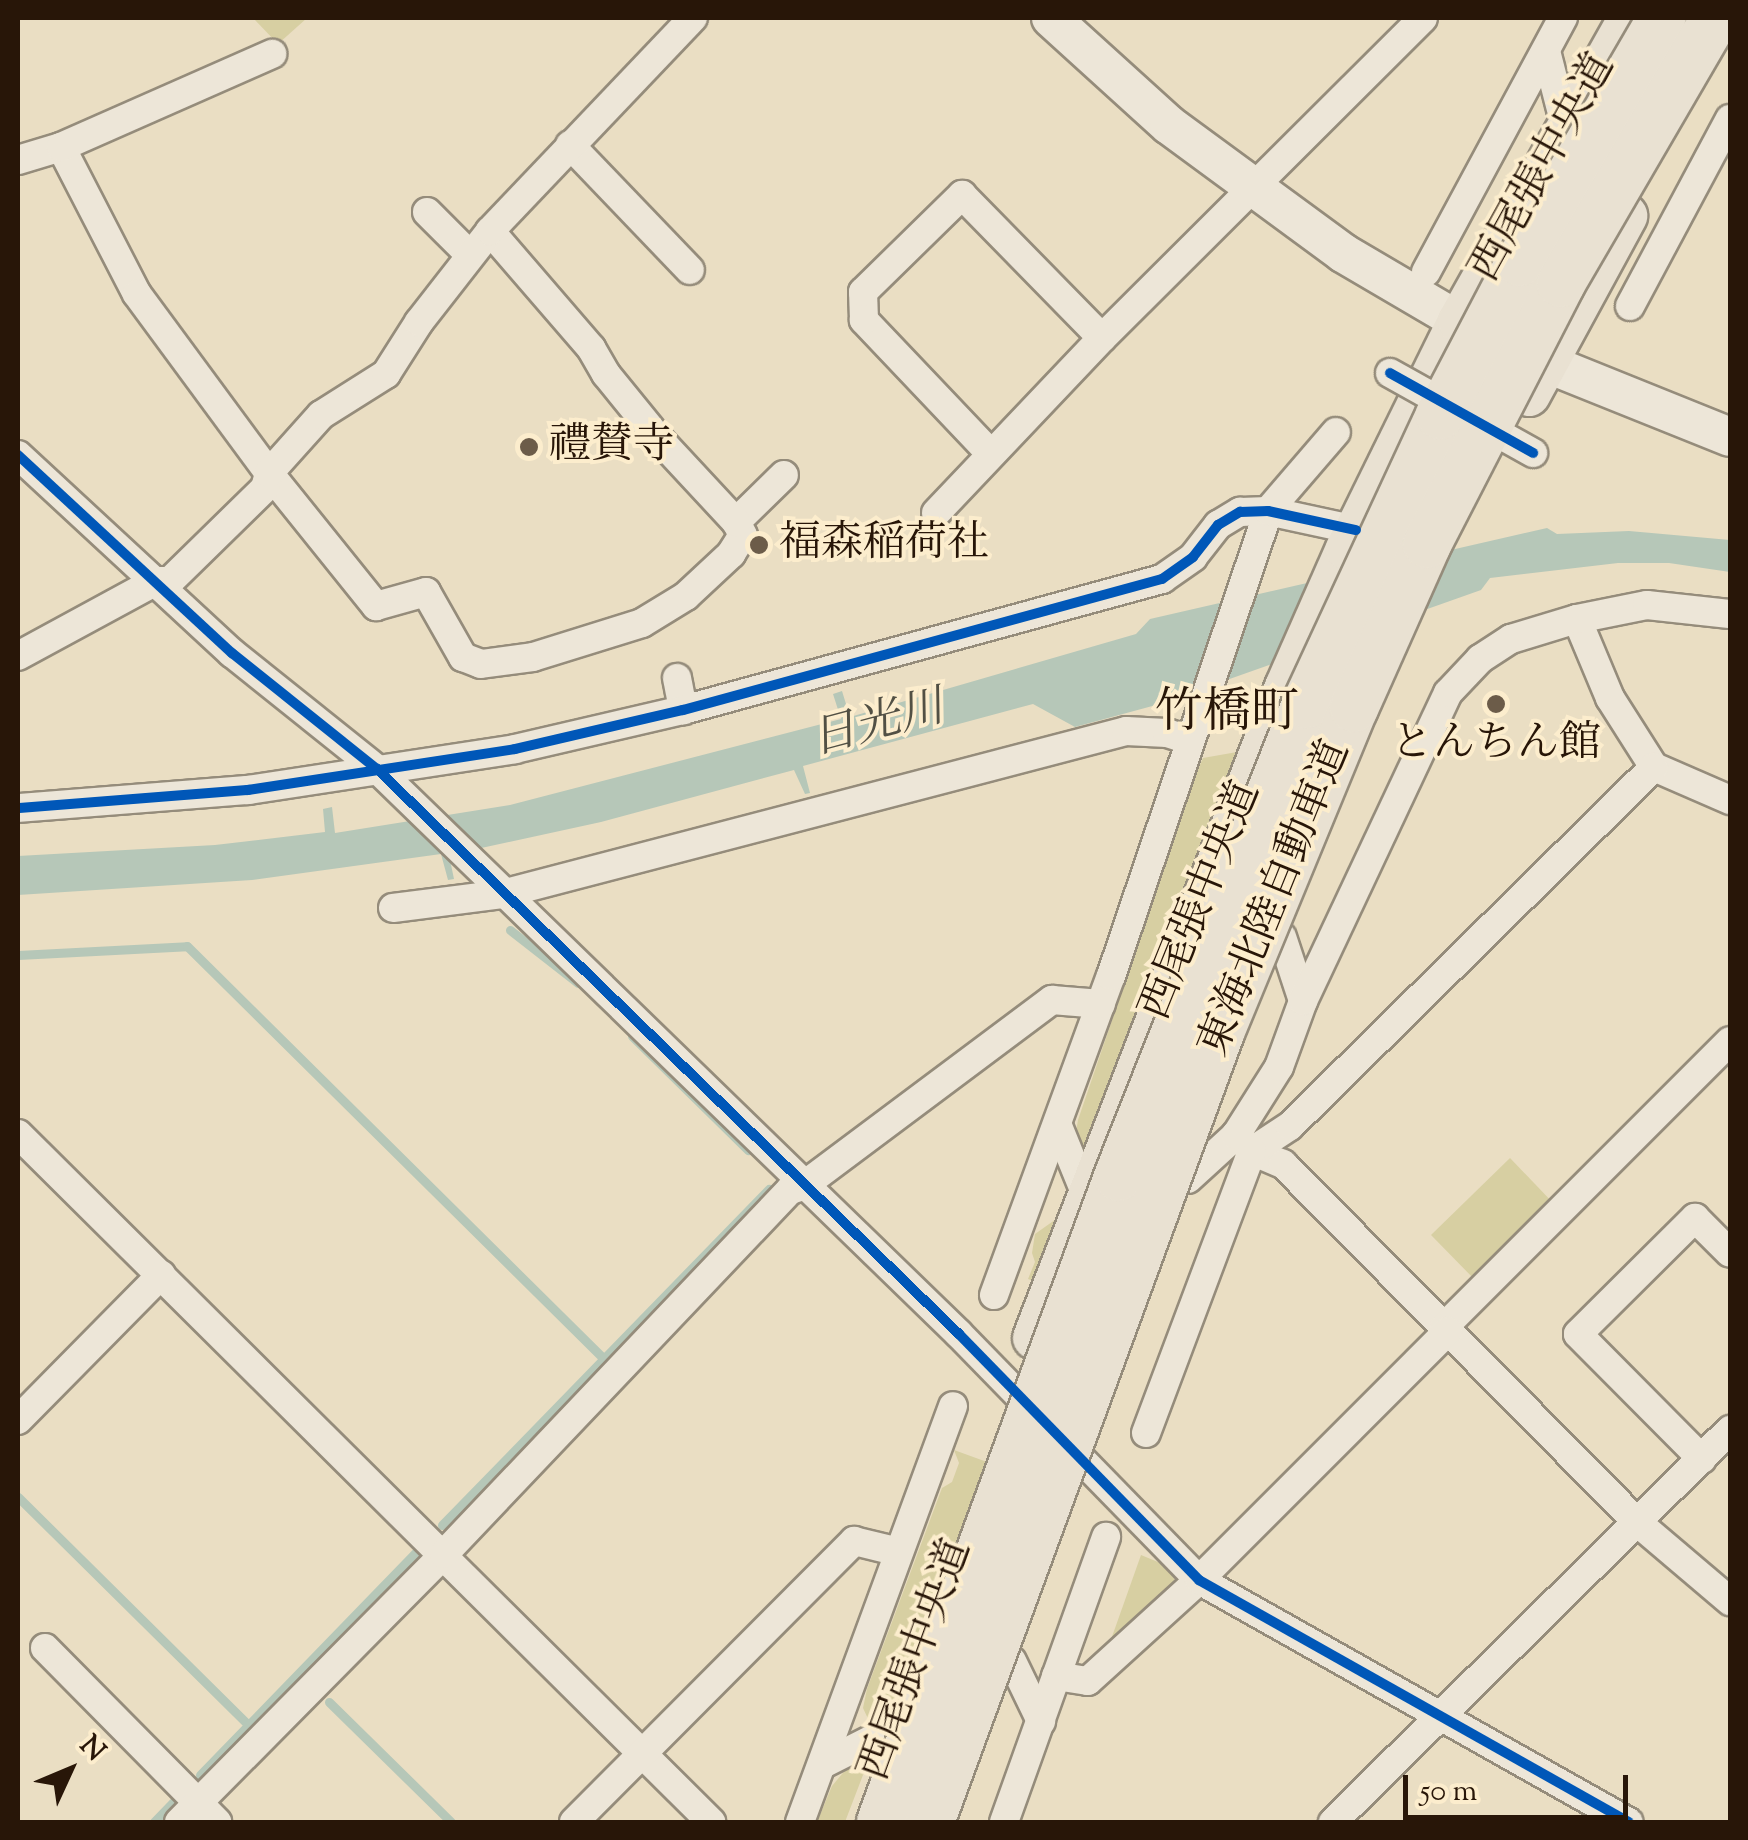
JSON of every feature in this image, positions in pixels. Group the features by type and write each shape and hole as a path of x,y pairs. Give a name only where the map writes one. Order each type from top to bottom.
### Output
{"highway":[{"name":"東海北陸自動車道","path":"881,1822 1118,1177 1306,704 1440,415 1539,228 1662,18"},
{"name":"東海北陸自動車道","path":"930,1822 1221,1030 1354,708 1428,544 1500,400 1629,162 1715,18"}],"main road":[{"name":"西尾張中央道","path":"858,1822 1086,1195 1286,687 1351,540 1459,321 1565,125 1630,18"},
{"name":"西尾張中央道","path":"954,1822 1188,1179 1282,937 1398,660 1464,520 1546,363 1679,122 1730,39"}],"street":[{"path":"18,656 156,581 170,580 264,488 269,473 322,415 386,374 490,231 693,18"},
{"path":"1051,18 1169,124 1252,190 1343,253 1459,321 1546,363 1730,437"},
{"path":"936,512 1102,338 1422,18"},
{"path":"1426,272 1476,172 1563,18"},
{"path":"1546,52 1565,125"},
{"path":"18,160 62,147 155,102 272,54"},
{"path":"1630,306 1730,119"},
{"path":"570,145 690,270"},
{"path":"62,147 137,294 269,473 376,606 426,592 464,657 482,664 558,652 642,623 686,596 731,554 743,535 736,522 658,438 606,374 591,348 490,231"},
{"path":"991,454 864,320 863,292 962,195 1102,338"},
{"path":"427,212 470,255"},
{"path":"1390,373 1533,453"},
{"path":"994,1295 1101,1004 1268,510 1336,432"},
{"path":"18,456 232,653 377,769 1014,1392 1198,1580 1629,1822"},
{"path":"736,522 784,475"},
{"path":"18,808 248,790 377,769 458,761 683,710 1162,580 1193,557 1230,516 1268,510 1351,540"},
{"path":"1146,1433 1244,1143 1279,1067 1303,1001 1448,693 1504,633 1646,605 1730,614"},
{"path":"1577,619 1610,698 1654,767 1730,800"},
{"path":"677,678 683,710"},
{"path":"393,908 502,894 1126,730 1167,732 1188,740"},
{"path":"1188,1179 1244,1143 1290,1126 1654,767"},
{"path":"1282,937 1303,1001"},
{"path":"44,1648 198,1816 790,1190 803,1186 1052,1000 1101,1004"},
{"path":"1056,1676 1088,1681 1198,1580 1730,1041"},
{"path":"1058,1126 1086,1195"},
{"path":"18,1134 711,1822"},
{"path":"1244,1143 1283,1164 1638,1523 1730,1601"},
{"path":"1702,1459 1578,1334 1695,1218 1730,1253"},
{"path":"18,1420 161,1275"},
{"path":"800,1822 953,1406"},
{"path":"1333,1822 1730,1430"},
{"path":"1004,1822 1106,1537"},
{"path":"574,1822 854,1540 899,1552"},
{"path":"1012,1662 1041,1721"},
{"path":"822,1764 892,1729"}],"shaded area":[{"path":"253,18 307,18 278,44"},
{"path":"1237,752 1253,757 1097,1166 1074,1143 1078,1120 1197,771 1203,758"},
{"path":"1510,1158 1555,1205 1476,1281 1431,1235"},
{"path":"1059,1217 1054,1289 1028,1279 1035,1262 1035,1234"},
{"path":"954,1450 987,1462 891,1723 879,1727 870,1723 863,1708 867,1689 942,1488 952,1482 959,1463"},
{"path":"1141,1555 1170,1567 1179,1590 1103,1662"},
{"path":"863,1762 874,1764 863,1775 845,1822 817,1822 832,1786 847,1768"}],"water":[{"name":"日光川","path":"1547,528 1557,534 1629,531 1730,540 1730,572 1669,563 1618,563 1490,578 1481,590 1156,705 1075,727 1033,704 803,766 810,793 805,794 794,770 601,822 449,855 454,879 448,880 441,854 252,880 18,895 18,856 215,845 325,832 323,809 332,807 335,833 510,805 841,719 833,694 842,691 850,717 1136,634 1150,619"}],"waterway":[{"path":"510,930 578,983"},
{"path":"18,955 187,946 605,1360"},
{"path":"632,1036 748,1150"},
{"path":"442,1525 769,1189"},
{"path":"18,1497 248,1725"},
{"path":"200,1775 418,1550"},
{"path":"329,1702 451,1822"},
{"path":"154,1822 176,1799"}],"cycle path":[{"path":"1390,373 1533,453"},
{"path":"18,455 232,653 377,769 959,1334 1199,1580 1629,1822"},
{"path":"18,808 248,790 515,749 683,710 1162,579 1193,557 1218,525 1240,512 1268,511 1356,530"}],"place":[{"name":"禮賛寺","path":"529,447"},
{"name":"福森稲荷社","path":"759,545"},
{"name":"とんちん館","path":"1496,704"}],"district":[{"name":"竹橋町","path":"1227,715"}]}
